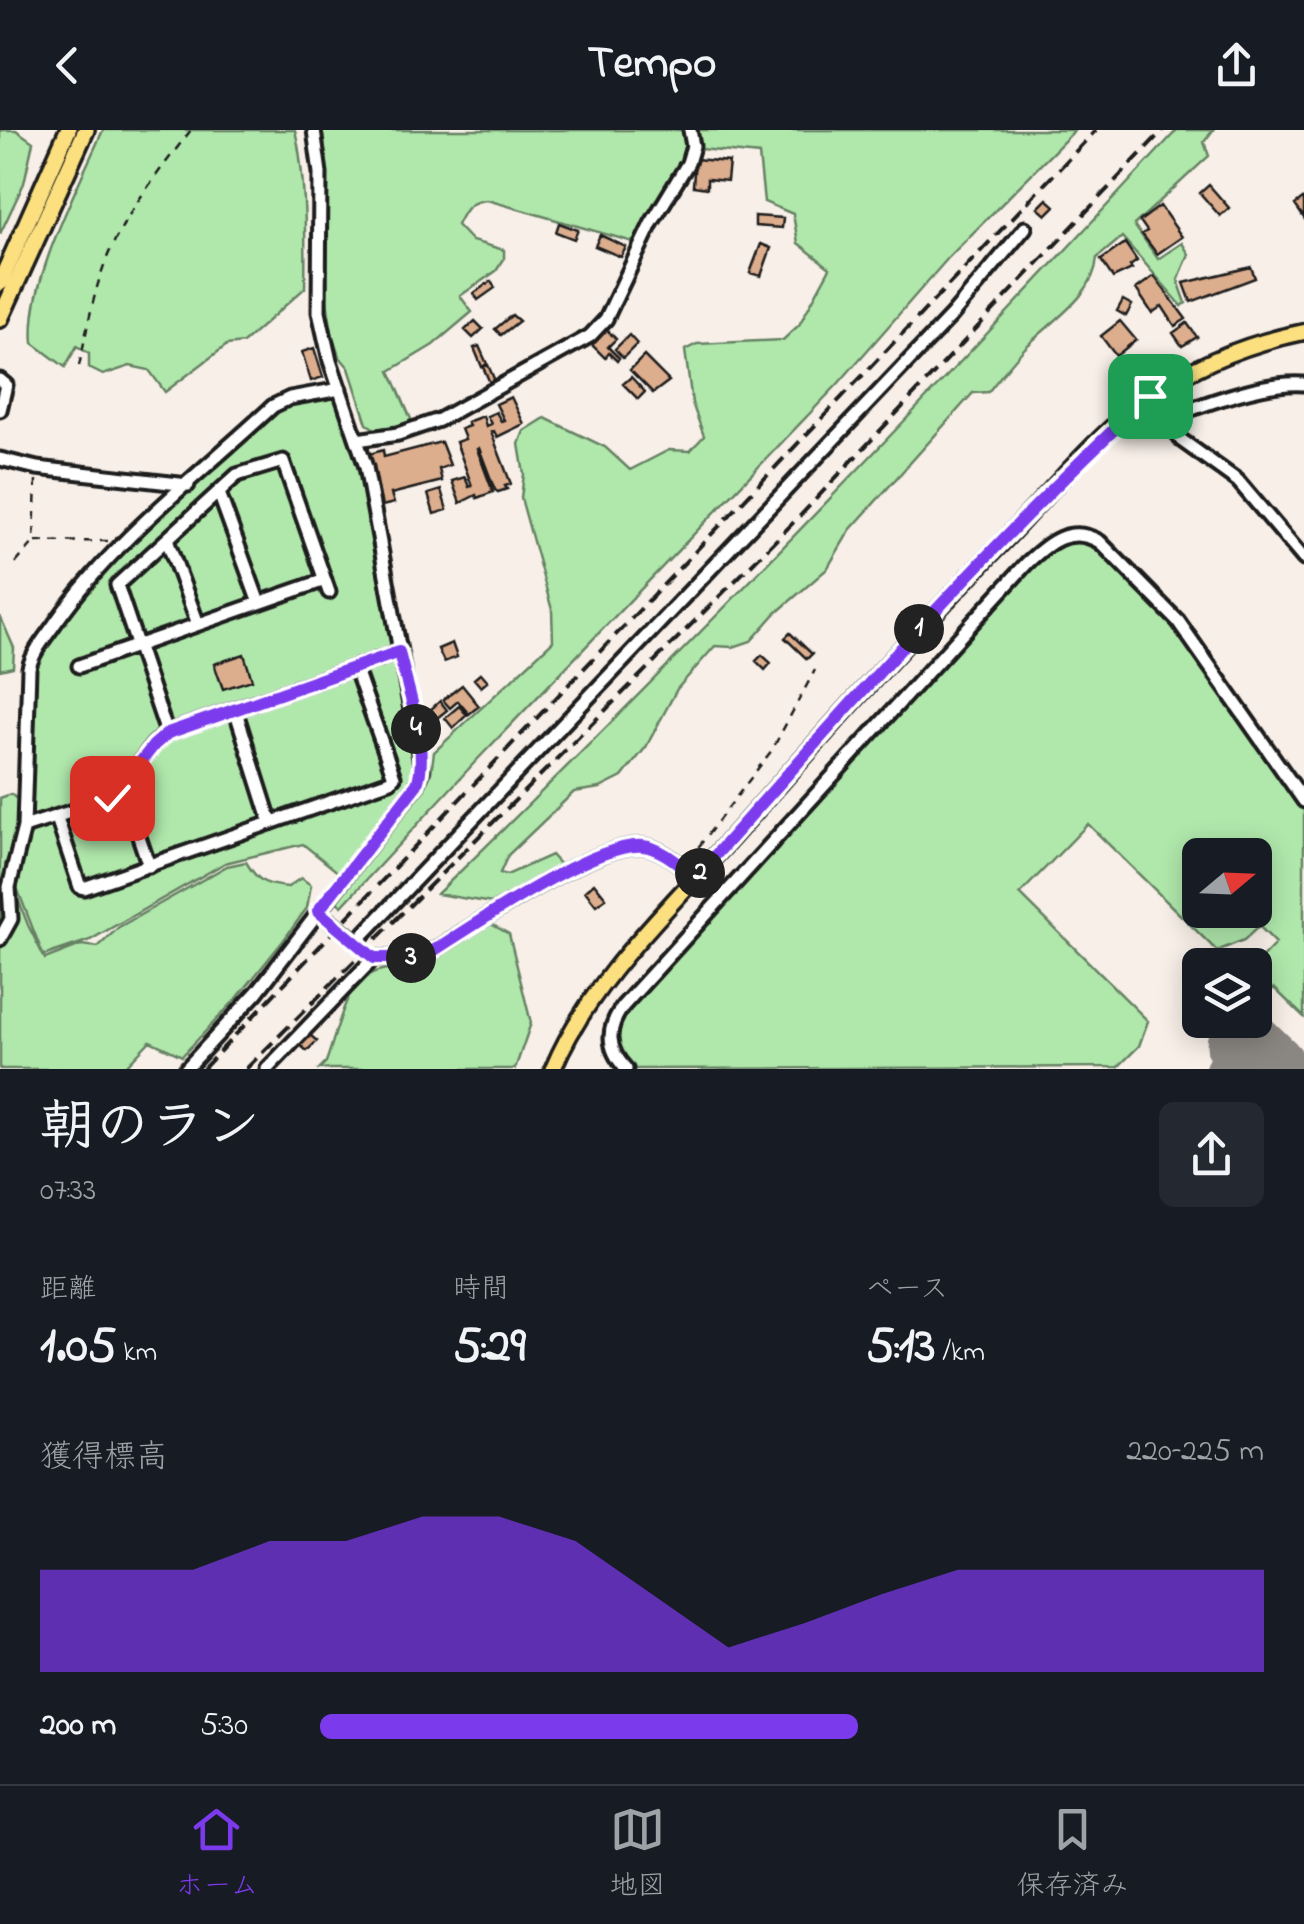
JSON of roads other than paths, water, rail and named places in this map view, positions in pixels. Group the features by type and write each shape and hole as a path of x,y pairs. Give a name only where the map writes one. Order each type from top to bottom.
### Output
{"highway":[{"path":"0,283 68,130"},
{"path":"0,319 86,130"}],"main road":[{"path":"553,1069 566,1038 603,984 696,877 916,632 1101,440 1150,396 1237,350 1304,332"}],"street":[{"path":"186,1069 322,915 417,784 422,770 369,480 322,336 320,173 314,130"},
{"path":"357,440 398,434 439,420 590,336 606,319 651,224 688,164 693,146 690,130"},
{"path":"354,941 952,315 1025,228"},
{"path":"0,380 6,385 0,410"},
{"path":"1304,384 1285,384 1224,398 1181,413 1174,426 1181,440 1238,481 1304,558"},
{"path":"0,940 11,919 9,887 24,828 31,660 61,614 125,541 273,406 290,398 340,389"},
{"path":"0,460 36,468 188,485"},
{"path":"79,666 136,646 198,624 259,602 327,586 283,461 237,475 117,585 136,646 168,733"},
{"path":"219,492 259,602"},
{"path":"626,1069 617,1059 610,1040 615,1017 623,1006 1027,564 1044,547 1064,536 1090,536 1100,542 1178,621 1304,801"},
{"path":"167,540 198,624"},
{"path":"24,828 112,798 168,733 399,652"},
{"path":"56,818 84,888 390,782 394,777 355,668"},
{"path":"235,710 271,823"},
{"path":"122,787 149,866"},
{"path":"322,915 374,958 411,958 430,953 570,870 614,849 645,846 696,877"},
{"path":"267,1069 374,958"}],"railway":[{"path":"203,1069 1096,130"},
{"path":"246,1069 798,518 1163,130"}]}
